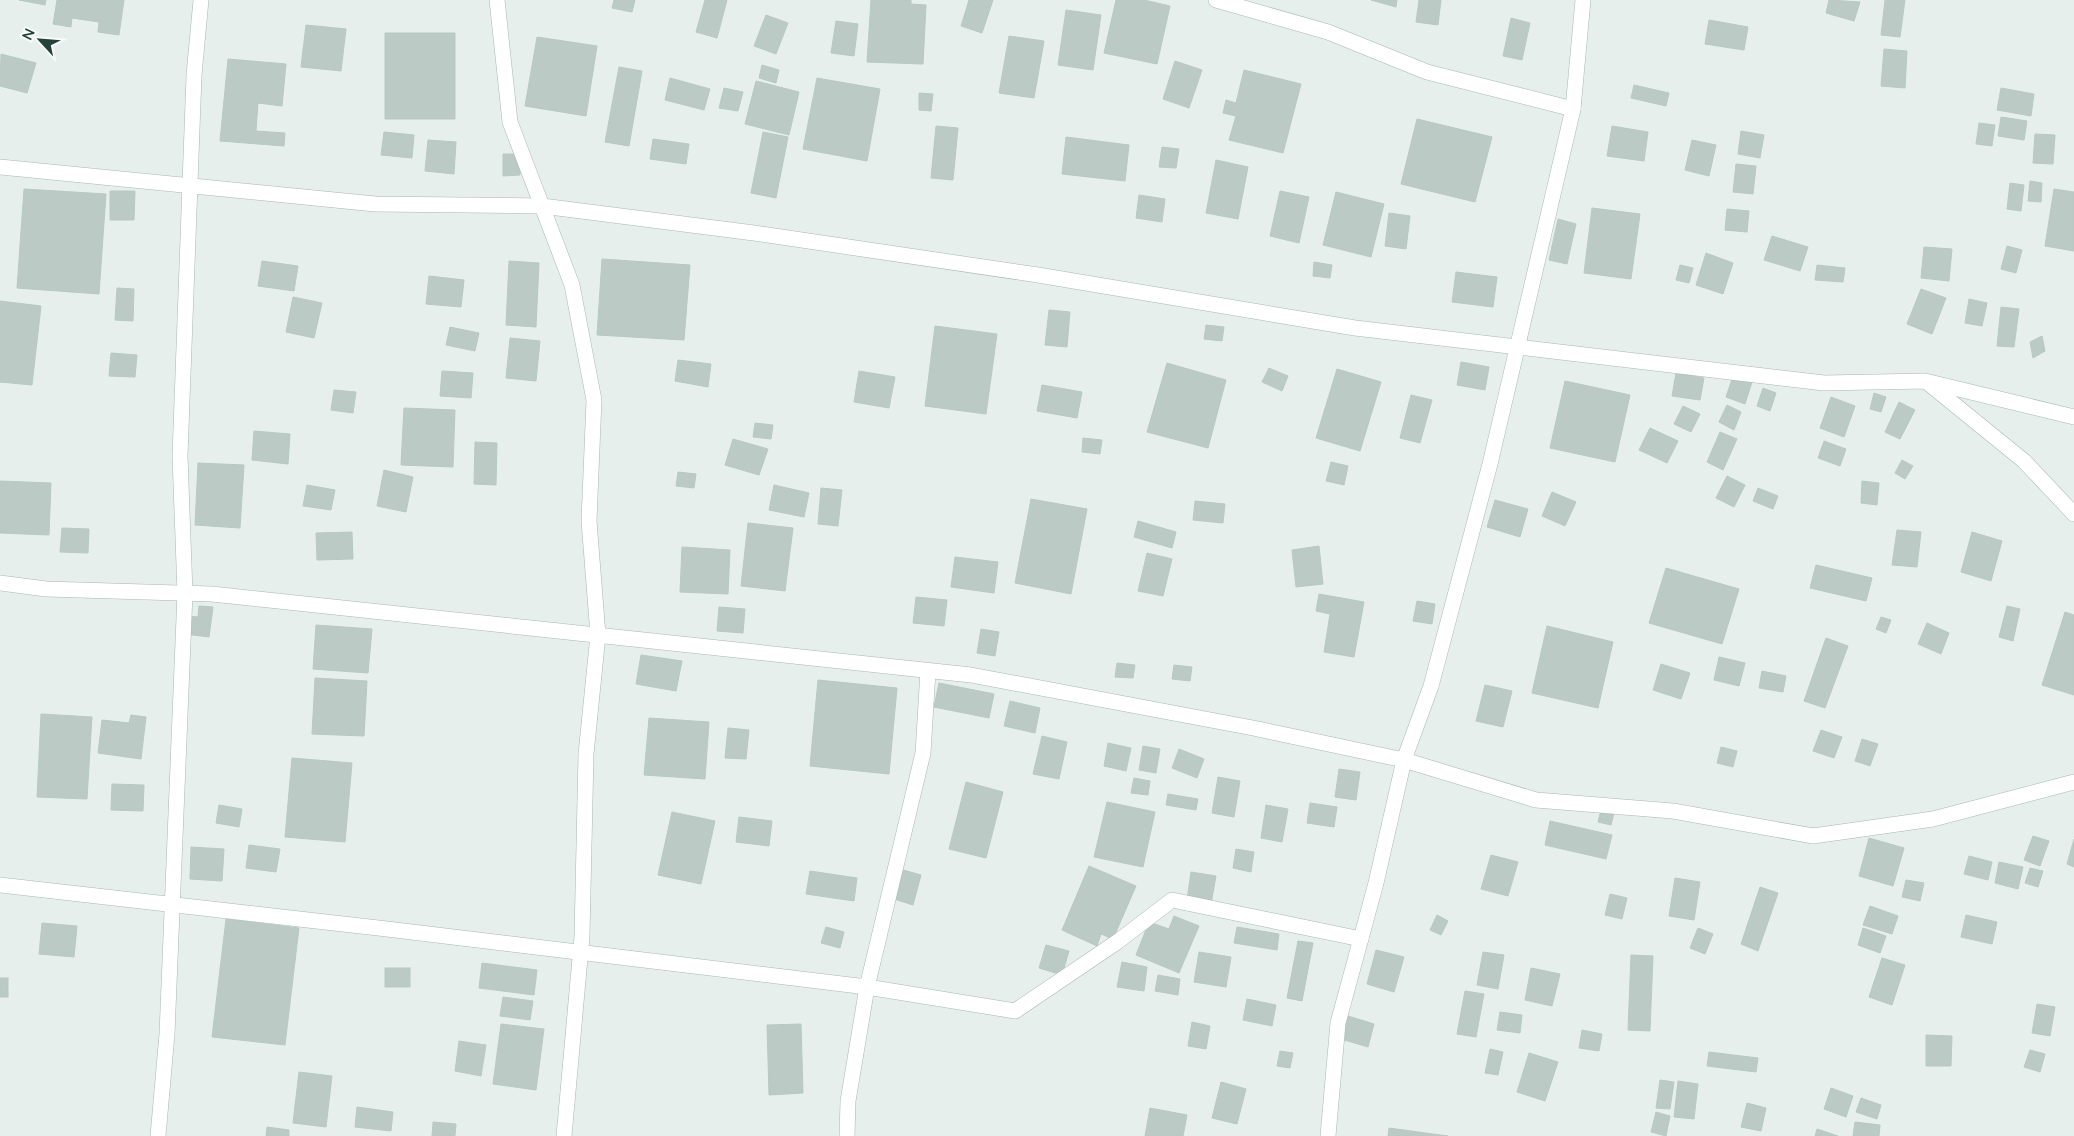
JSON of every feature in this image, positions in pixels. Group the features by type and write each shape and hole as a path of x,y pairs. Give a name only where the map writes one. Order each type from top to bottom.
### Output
{"street":[{"path":"158,1136 167,1034 185,593 180,456 194,75 201,0"},
{"path":"497,0 510,122 572,285 594,400 589,521 598,635 586,754 580,952 564,1136"},
{"path":"1216,0 1328,32 1427,72 1573,109"},
{"path":"1328,1136 1338,1023 1361,939 1404,760 1431,686 1490,464 1573,109 1583,0"},
{"path":"0,167 375,204 542,206 764,234 1038,275 1355,328 1824,383 1925,380 2074,417"},
{"path":"1925,380 2024,462 2074,514"},
{"path":"0,582 46,589 185,593 251,598 972,675 1253,728 1404,760 1536,800 1673,811 1813,836 1933,818 2074,782"},
{"path":"847,1136 848,1101 867,987 923,753 928,671"},
{"path":"0,885 387,929 867,987 1015,1011 1117,942 1172,900 1361,939"}],"building":[{"path":"19,0 46,0 45,5"},
{"path":"57,0 124,0 119,35 98,32 99,22 72,18 71,27 53,24"},
{"path":"614,0 635,0 632,12 612,8"},
{"path":"705,0 727,0 717,38 696,32"},
{"path":"871,0 911,0 911,4 926,5 923,64 867,62"},
{"path":"969,0 993,0 982,33 961,26"},
{"path":"1116,0 1144,0 1170,6 1157,64 1104,53"},
{"path":"1371,0 1397,0 1396,7"},
{"path":"1419,0 1441,0 1438,25 1416,22"},
{"path":"1829,0 1860,2 1854,21 1826,13"},
{"path":"1885,0 1905,0 1900,37 1881,35"},
{"path":"1066,10 1101,15 1093,70 1058,65"},
{"path":"766,15 788,23 776,54 754,46"},
{"path":"1511,18 1530,23 1522,60 1503,56"},
{"path":"1709,20 1748,27 1744,50 1705,44"},
{"path":"836,21 858,24 854,56 831,53"},
{"path":"306,25 346,29 341,71 301,67"},
{"path":"385,33 455,33 455,119 385,119"},
{"path":"1009,36 1044,41 1034,98 999,93"},
{"path":"537,37 597,46 586,116 525,106"},
{"path":"1884,49 1907,51 1905,88 1881,86"},
{"path":"1,54 36,63 27,93 0,86"},
{"path":"228,59 286,64 282,106 258,103 256,131 285,133 284,146 220,141"},
{"path":"1175,61 1202,70 1189,108 1163,99"},
{"path":"762,65 779,70 776,83 759,78"},
{"path":"619,67 642,71 629,146 605,142"},
{"path":"1244,70 1301,84 1283,153 1229,140 1236,116 1223,113 1226,100 1236,103"},
{"path":"670,78 710,89 704,110 665,100"},
{"path":"817,78 880,89 867,161 803,149"},
{"path":"756,81 799,92 789,135 745,124"},
{"path":"1634,85 1669,93 1666,106 1631,98"},
{"path":"724,88 743,92 738,111 719,108"},
{"path":"2001,88 2034,94 2031,116 1997,110"},
{"path":"919,93 933,94 931,111 919,110"},
{"path":"2001,117 2027,121 2024,140 1998,136"},
{"path":"1417,119 1492,137 1475,202 1401,184"},
{"path":"1979,123 1995,125 1992,146 1976,144"},
{"path":"936,126 958,128 953,180 931,178"},
{"path":"1612,126 1648,132 1644,161 1607,156"},
{"path":"1741,131 1764,135 1760,158 1738,154"},
{"path":"384,132 414,135 412,158 381,155"},
{"path":"763,132 788,137 776,198 751,193"},
{"path":"2035,134 2055,135 2053,164 2033,163"},
{"path":"1066,137 1129,145 1125,181 1062,174"},
{"path":"653,139 689,144 686,164 650,159"},
{"path":"428,140 456,142 454,174 425,171"},
{"path":"1692,140 1716,145 1709,176 1685,170"},
{"path":"1162,147 1179,149 1176,168 1159,167"},
{"path":"503,154 520,154 520,175 503,176"},
{"path":"1216,160 1248,167 1238,219 1206,213"},
{"path":"1736,164 1756,166 1753,194 1733,192"},
{"path":"2030,181 2042,183 2041,202 2028,201"},
{"path":"2010,183 2024,185 2021,211 2007,209"},
{"path":"24,189 106,194 99,294 17,288"},
{"path":"2054,189 2074,192 2074,251 2045,246"},
{"path":"110,191 135,191 134,220 110,220"},
{"path":"1280,191 1309,197 1299,243 1270,236"},
{"path":"1336,192 1384,204 1371,257 1323,245"},
{"path":"1139,195 1165,199 1162,222 1136,218"},
{"path":"1592,208 1640,214 1631,279 1584,273"},
{"path":"1727,209 1749,211 1747,232 1725,230"},
{"path":"1389,213 1410,216 1406,249 1385,246"},
{"path":"1558,219 1576,224 1567,264 1549,260"},
{"path":"1772,236 1808,247 1800,271 1764,260"},
{"path":"2007,246 2022,250 2016,273 2001,269"},
{"path":"1924,247 1952,249 1949,281 1921,278"},
{"path":"1706,253 1733,263 1723,294 1696,285"},
{"path":"602,259 690,265 684,340 597,335"},
{"path":"262,261 298,266 294,291 258,286"},
{"path":"509,261 539,263 536,327 506,325"},
{"path":"1314,262 1332,265 1330,278 1313,276"},
{"path":"1680,265 1693,268 1689,283 1676,280"},
{"path":"1817,265 1845,268 1843,282 1815,280"},
{"path":"1456,272 1497,277 1493,307 1452,302"},
{"path":"429,276 464,280 461,307 426,304"},
{"path":"117,288 134,289 133,321 115,320"},
{"path":"1921,289 1946,298 1932,334 1907,324"},
{"path":"293,297 322,303 314,338 286,332"},
{"path":"1969,299 1987,303 1982,326 1965,323"},
{"path":"0,301 41,306 32,385 0,382"},
{"path":"2001,307 2019,309 2014,347 1997,346"},
{"path":"1049,310 1070,312 1067,347 1045,345"},
{"path":"1206,325 1224,327 1222,341 1204,339"},
{"path":"935,326 997,334 986,414 925,406"},
{"path":"450,327 479,333 475,351 446,345"},
{"path":"2042,336 2045,351 2033,358 2030,342"},
{"path":"510,338 540,341 536,381 506,378"},
{"path":"111,353 137,355 135,377 109,376"},
{"path":"678,360 711,364 708,387 675,381"},
{"path":"1461,362 1489,367 1485,390 1457,385"},
{"path":"1167,363 1226,380 1208,448 1147,432"},
{"path":"1269,368 1288,376 1282,391 1262,382"},
{"path":"1337,369 1381,382 1360,451 1316,438"},
{"path":"442,371 473,373 471,398 440,396"},
{"path":"859,371 895,377 889,408 854,402"},
{"path":"1676,373 1704,378 1700,400 1672,396"},
{"path":"1733,376 1752,382 1745,404 1726,397"},
{"path":"1565,381 1630,395 1615,462 1550,448"},
{"path":"1042,385 1082,392 1077,418 1037,411"},
{"path":"1763,388 1776,393 1770,411 1757,406"},
{"path":"334,390 356,392 353,413 331,410"},
{"path":"1874,393 1886,397 1881,412 1870,409"},
{"path":"1411,395 1432,400 1420,443 1400,438"},
{"path":"1831,397 1855,406 1844,437 1820,428"},
{"path":"1899,402 1915,410 1900,439 1885,432"},
{"path":"1727,405 1741,412 1734,430 1719,422"},
{"path":"1683,406 1700,414 1691,432 1674,424"},
{"path":"404,408 455,410 453,467 401,465"},
{"path":"755,423 773,425 771,439 753,437"},
{"path":"1650,428 1678,441 1667,463 1639,450"},
{"path":"254,431 290,434 288,464 252,460"},
{"path":"1720,432 1737,439 1723,470 1707,462"},
{"path":"1083,438 1102,440 1100,454 1082,452"},
{"path":"733,439 768,449 759,475 725,465"},
{"path":"1824,441 1846,449 1840,466 1818,458"},
{"path":"475,442 497,443 496,485 474,484"},
{"path":"1902,460 1913,466 1905,479 1895,473"},
{"path":"1331,462 1348,466 1344,485 1326,481"},
{"path":"198,463 244,465 240,528 195,525"},
{"path":"384,470 413,477 406,512 377,506"},
{"path":"678,472 696,474 694,488 676,486"},
{"path":"1727,476 1745,485 1734,507 1716,498"},
{"path":"0,481 51,483 49,535 0,533"},
{"path":"1862,481 1879,483 1877,505 1861,503"},
{"path":"307,485 335,490 331,510 303,506"},
{"path":"774,485 809,493 804,517 769,510"},
{"path":"821,488 842,490 838,526 818,524"},
{"path":"1758,488 1778,496 1773,509 1753,501"},
{"path":"1552,492 1576,502 1565,526 1542,516"},
{"path":"1031,499 1087,509 1071,594 1015,583"},
{"path":"1495,500 1528,509 1520,537 1487,527"},
{"path":"1195,501 1225,504 1223,523 1193,520"},
{"path":"1138,521 1176,532 1172,548 1134,537"},
{"path":"748,523 793,528 785,591 741,586"},
{"path":"62,528 89,529 88,553 60,552"},
{"path":"1897,530 1921,532 1917,567 1892,565"},
{"path":"352,532 353,559 317,560 316,533"},
{"path":"1972,532 2002,541 1991,581 1961,572"},
{"path":"1319,546 1323,584 1296,587 1292,550"},
{"path":"682,547 730,550 728,594 680,592"},
{"path":"1147,553 1172,559 1163,596 1138,591"},
{"path":"955,557 998,562 994,593 951,587"},
{"path":"1816,565 1872,578 1866,601 1810,588"},
{"path":"1666,568 1739,589 1722,644 1649,623"},
{"path":"1319,594 1364,602 1354,657 1324,652 1330,614 1316,611"},
{"path":"916,597 947,600 944,626 913,623"},
{"path":"1417,601 1435,604 1432,624 1413,621"},
{"path":"199,606 213,607 209,637 185,634 188,616 198,617"},
{"path":"2007,606 2020,609 2013,641 1999,637"},
{"path":"719,607 745,609 743,633 717,631"},
{"path":"2065,612 2074,615 2074,695 2042,685"},
{"path":"1881,617 1891,620 1886,633 1876,629"},
{"path":"1927,623 1949,633 1941,654 1918,644"},
{"path":"316,625 372,629 368,673 313,669"},
{"path":"1547,626 1613,642 1598,708 1532,693"},
{"path":"981,629 999,632 995,656 977,653"},
{"path":"1826,638 1848,646 1825,708 1804,701"},
{"path":"641,655 682,661 676,691 636,684"},
{"path":"1719,657 1745,663 1739,686 1714,680"},
{"path":"1117,663 1135,665 1133,678 1115,677"},
{"path":"1661,664 1690,673 1681,699 1653,690"},
{"path":"1174,665 1192,667 1190,681 1172,679"},
{"path":"1762,671 1786,676 1783,692 1759,688"},
{"path":"315,678 367,681 364,736 312,734"},
{"path":"818,680 897,688 889,774 810,766"},
{"path":"939,683 994,694 989,718 934,707"},
{"path":"1485,685 1512,691 1503,727 1476,721"},
{"path":"1010,701 1040,708 1035,733 1004,726"},
{"path":"41,714 92,717 87,799 37,797"},
{"path":"131,715 146,717 141,759 98,753 102,720 129,723"},
{"path":"649,718 709,722 705,779 644,775"},
{"path":"728,728 749,730 746,759 725,758"},
{"path":"1821,730 1842,737 1834,758 1813,751"},
{"path":"1042,736 1067,742 1059,779 1033,774"},
{"path":"1862,739 1878,744 1870,766 1855,761"},
{"path":"1108,743 1131,748 1126,771 1104,766"},
{"path":"1143,746 1160,749 1156,773 1139,770"},
{"path":"1721,747 1737,751 1733,767 1717,763"},
{"path":"1179,749 1204,759 1197,778 1172,768"},
{"path":"292,758 352,763 345,842 285,837"},
{"path":"1339,769 1360,772 1356,800 1335,797"},
{"path":"1218,777 1240,781 1234,817 1212,813"},
{"path":"1134,778 1150,781 1148,795 1131,793"},
{"path":"966,782 1003,792 986,858 949,849"},
{"path":"112,784 144,785 143,811 111,810"},
{"path":"1168,794 1198,799 1196,810 1166,805"},
{"path":"1107,802 1155,812 1143,867 1094,857"},
{"path":"1310,803 1337,807 1334,827 1307,823"},
{"path":"219,805 242,809 239,827 216,823"},
{"path":"1266,805 1288,809 1282,842 1261,838"},
{"path":"1601,810 1614,813 1611,825 1598,822"},
{"path":"672,812 715,821 701,884 658,875"},
{"path":"739,817 772,821 769,846 736,842"},
{"path":"1550,821 1612,835 1606,859 1545,845"},
{"path":"2033,836 2049,841 2040,866 2024,860"},
{"path":"1869,838 1904,848 1893,886 1859,876"},
{"path":"2074,839 2074,867 2067,864"},
{"path":"249,845 280,849 276,872 246,868"},
{"path":"191,847 224,849 222,881 190,879"},
{"path":"1236,849 1254,852 1251,872 1233,868"},
{"path":"1491,855 1518,862 1508,896 1481,889"},
{"path":"1969,856 1992,862 1988,880 1964,874"},
{"path":"1999,862 2023,867 2018,889 1995,883"},
{"path":"1089,866 1136,886 1113,939 1101,934 1097,946 1062,930"},
{"path":"2030,868 2043,871 2038,887 2025,883"},
{"path":"903,870 921,875 913,905 894,899"},
{"path":"810,871 857,878 854,901 806,894"},
{"path":"1191,872 1216,876 1211,904 1187,900"},
{"path":"1675,878 1700,882 1694,920 1669,916"},
{"path":"1906,880 1924,883 1920,901 1902,897"},
{"path":"1760,887 1778,893 1758,951 1741,944"},
{"path":"1610,894 1627,898 1622,919 1605,915"},
{"path":"1870,906 1898,916 1892,934 1863,925"},
{"path":"1437,915 1448,921 1441,935 1430,930"},
{"path":"1966,915 1997,922 1992,944 1961,937"},
{"path":"1174,916 1199,926 1179,973 1136,955 1149,922 1169,929"},
{"path":"226,919 299,928 285,1045 212,1037"},
{"path":"42,923 77,926 74,957 39,954"},
{"path":"826,927 844,932 840,948 821,943"},
{"path":"1237,927 1279,934 1277,950 1234,943"},
{"path":"1698,928 1713,934 1705,954 1690,948"},
{"path":"1863,928 1886,936 1880,953 1858,945"},
{"path":"1298,941 1313,943 1302,1001 1287,998"},
{"path":"1046,945 1069,951 1062,975 1039,968"},
{"path":"1376,950 1404,957 1394,992 1367,984"},
{"path":"1199,952 1231,957 1226,987 1194,982"},
{"path":"1483,952 1504,955 1498,989 1477,985"},
{"path":"1631,955 1653,956 1650,1031 1628,1030"},
{"path":"1882,958 1905,965 1892,1005 1869,997"},
{"path":"1122,962 1147,967 1144,991 1117,987"},
{"path":"482,963 537,970 534,995 479,988"},
{"path":"385,968 410,968 410,987 385,987"},
{"path":"1531,968 1560,974 1552,1006 1525,1000"},
{"path":"1158,975 1180,979 1178,995 1155,991"},
{"path":"0,978 8,978 8,997 0,997"},
{"path":"1465,991 1484,994 1476,1037 1457,1034"},
{"path":"503,997 533,1001 530,1020 500,1016"},
{"path":"1247,999 1276,1005 1272,1026 1243,1020"},
{"path":"2037,1004 2055,1007 2050,1036 2032,1033"},
{"path":"1500,1012 1522,1015 1520,1033 1497,1030"},
{"path":"1348,1016 1374,1024 1368,1047 1341,1039"},
{"path":"1192,1022 1210,1026 1206,1049 1188,1046"},
{"path":"501,1024 544,1029 536,1090 493,1084"},
{"path":"801,1024 803,1093 769,1095 767,1025"},
{"path":"1582,1030 1602,1034 1599,1051 1579,1048"},
{"path":"1926,1035 1952,1036 1951,1066 1926,1066"},
{"path":"459,1041 486,1045 481,1076 455,1071"},
{"path":"1490,1049 1503,1052 1498,1075 1485,1073"},
{"path":"2030,1050 2045,1054 2040,1072 2024,1067"},
{"path":"1280,1051 1293,1053 1290,1068 1277,1066"},
{"path":"1709,1052 1758,1058 1756,1072 1707,1066"},
{"path":"1529,1053 1558,1062 1545,1101 1517,1092"},
{"path":"299,1072 332,1076 326,1127 293,1123"},
{"path":"1660,1080 1674,1082 1670,1109 1656,1108"},
{"path":"1678,1081 1698,1084 1694,1119 1674,1117"},
{"path":"1221,1082 1246,1089 1237,1124 1212,1118"},
{"path":"1831,1088 1853,1096 1846,1117 1824,1109"},
{"path":"1861,1098 1881,1105 1877,1119 1856,1112"},
{"path":"1747,1103 1766,1108 1761,1131 1741,1127"},
{"path":"357,1107 393,1112 391,1131 355,1127"},
{"path":"1150,1108 1187,1115 1183,1136 1145,1136"},
{"path":"1656,1112 1670,1116 1666,1136 1651,1132"},
{"path":"433,1122 456,1124 455,1136 432,1136"},
{"path":"1855,1122 1880,1125 1879,1136 1853,1136"},
{"path":"267,1127 289,1130 289,1136 266,1136"},
{"path":"1389,1128 1448,1136 1388,1136"},
{"path":"1817,1129 1838,1136 1815,1136"}]}
